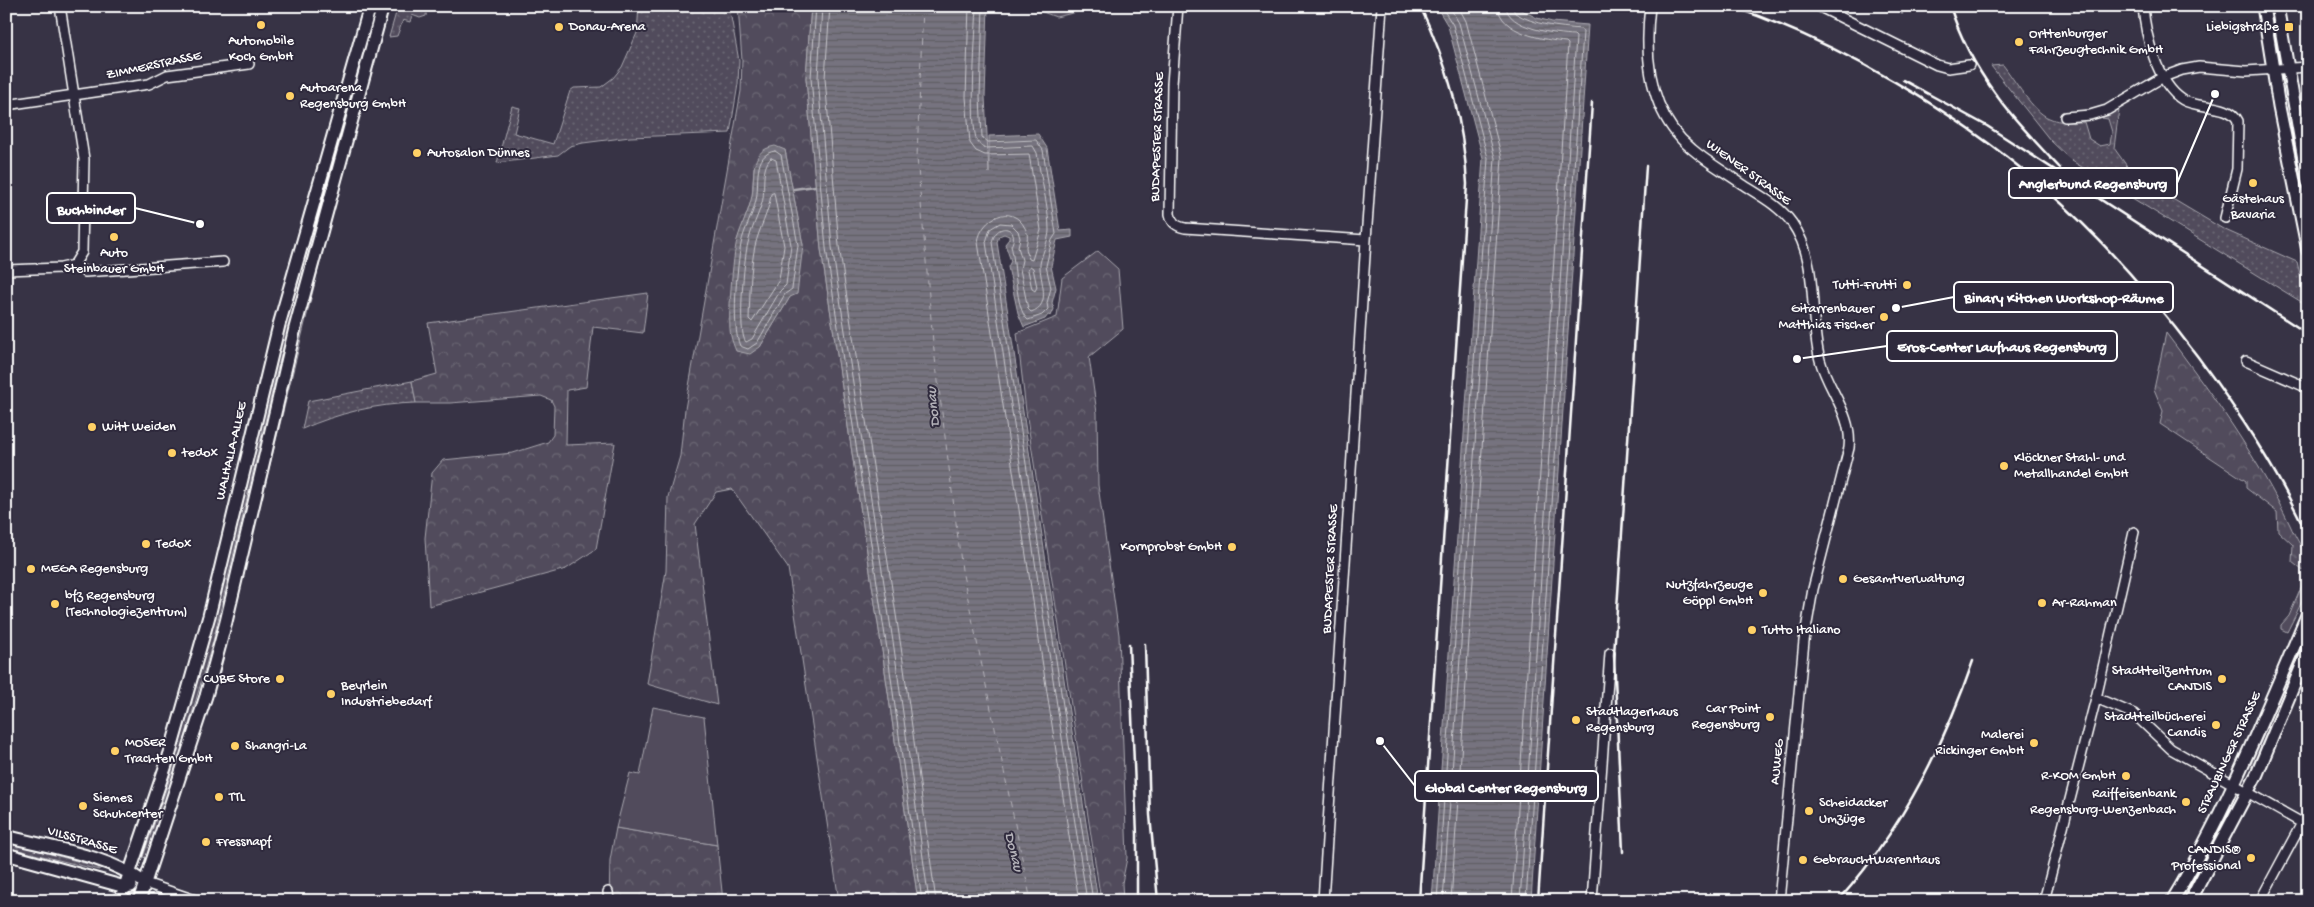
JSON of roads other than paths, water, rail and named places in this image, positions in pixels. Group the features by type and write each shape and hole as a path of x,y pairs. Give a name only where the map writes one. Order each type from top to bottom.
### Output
{"main road":[{"name":"WALHALLA-ALLEE","path":"120,901 170,753 209,616 279,325 370,6"},
{"path":"139,901 206,696 221,640 292,338 383,6"},
{"path":"2263,6 2273,70 2308,251"},
{"path":"2278,6 2307,179"},
{"name":"STRAUBINGER STRASSE","path":"2172,901 2201,850 2233,785 2308,613"},
{"path":"2190,901 2247,793 2308,651"},
{"name":"VILSSTRASSE","path":"6,836 96,860 130,872 146,883"},
{"name":"VILSSTRASSE","path":"6,854 125,887 146,883"}],"street":[{"path":"6,270 61,268 74,265 82,252 84,159 60,6"},
{"name":"BUDAPESTER STRASSE","path":"1178,6 1172,84 1170,214 1172,221 1177,226 1185,228 1366,240"},
{"name":"BUDAPESTER STRASSE","path":"1323,901 1382,6"},
{"name":"WIENER STRASSE","path":"1650,6 1647,48 1648,63 1657,102 1666,119 1679,137 1691,149 1777,208 1792,223 1801,239 1808,259 1817,348 1830,388 1846,417 1850,438 1806,627"},
{"path":"1818,6 1937,65 1948,68 1969,65"},
{"path":"2143,6 2148,39 2163,76 2176,94 2183,100 2228,111 2236,115 2238,121 2237,169 2225,218"},
{"name":"ZIMMERSTRASSE","path":"6,105 149,84 167,75 249,64"},
{"path":"2064,117 2090,115 2107,110 2163,76 2199,67 2246,71 2308,67"},
{"path":"74,265 85,272 223,262"},
{"path":"2246,361 2308,388"},
{"path":"2044,901 2096,698 2134,532"},
{"name":"AUWEG","path":"1778,901 1784,827 1806,627"},
{"path":"1592,901 1610,653"},
{"path":"2096,698 2134,714 2171,749 2302,823 2260,901"},
{"name":"VILSSTRASSE","path":"146,883 198,901"}],"water":[{"name":"Donau","path":"811,6 988,6 985,97 989,173 989,136 1038,134 1047,148 1060,231 1072,230 1072,237 1057,240 1051,266 1056,288 1052,303 1054,309 1051,316 1048,315 1045,319 1024,327 1018,313 1008,267 1011,261 1005,244 1009,236 1004,234 999,236 997,242 1098,901 918,901 821,249 806,78"},
{"path":"1436,6 1514,6 1537,18 1552,22 1588,25 1531,901 1432,901 1483,158 1448,26"},
{"path":"775,146 785,150 803,245 797,294 790,297 760,347 750,354 736,351 731,336 730,303 734,260 737,240 753,192 756,160 766,149"}],"waterway":[{"path":"794,189 815,186"}],"railway":[{"path":"1419,901 1467,184 1462,138 1452,93 1430,27 1420,6"},
{"path":"1730,6 1812,39 1854,59 1895,82 1973,132 2009,159 2064,206 2125,268 2198,357 2258,444 2308,536"},
{"path":"1902,6 1902,13"},
{"path":"1950,6 1959,31 1970,53 1995,94 2060,168"},
{"path":"1903,80 1987,126 2308,334"},
{"path":"1538,901 1592,103"},
{"path":"1623,852 1614,655 1646,166"},
{"path":"1129,644 1137,835 1137,901"},
{"path":"1145,644 1150,815 1158,901"},
{"path":"1838,901 1881,847 1918,788 1948,726 1973,661"}],"place":[{"name":"Automobile Koch GmbH","path":"261,25"},
{"name":"Donau-Arena","path":"559,27"},
{"name":"Liebigstraße","path":"2289,27"},
{"name":"Orttenburger Fahrzeugtechnik GmbH","path":"2019,42"},
{"name":"Anglerbund Regensburg","path":"2215,94"},
{"name":"Autoarena Regensburg GmbH","path":"290,96"},
{"name":"Autosalon Dünnes","path":"417,153"},
{"name":"Gästehaus Bavaria","path":"2253,183"},
{"name":"Buchbinder","path":"200,224"},
{"name":"Auto Steinbauer GmbH","path":"114,237"},
{"name":"Tutti-Frutti","path":"1907,285"},
{"name":"Binary Kitchen Workshop-Räume","path":"1896,308"},
{"name":"Gitarrenbauer Matthias Fischer","path":"1884,317"},
{"name":"Eros-Center Laufhaus Regensburg","path":"1797,359"},
{"name":"Witt Weiden","path":"92,427"},
{"name":"tedox","path":"172,453"},
{"name":"Klöckner Stahl- und Metallhandel GmbH","path":"2004,466"},
{"name":"Tedox","path":"146,544"},
{"name":"Kornprobst GmbH","path":"1232,547"},
{"name":"MEGA Regensburg","path":"31,569"},
{"name":"Gesamtverwaltung","path":"1843,579"},
{"name":"Nutzfahrzeuge Göppl GmbH","path":"1763,593"},
{"name":"Ar-Rahman","path":"2042,603"},
{"name":"bfz Regensburg (Technologiezentrum)","path":"55,604"},
{"name":"Tutto Italiano","path":"1752,630"},
{"name":"CUBE Store","path":"280,679"},
{"name":"Stadtteilzentrum CANDIS","path":"2222,679"},
{"name":"Beyrlein Industriebedarf","path":"331,694"},
{"name":"Car Point Regensburg","path":"1770,717"},
{"name":"Stadtlagerhaus Regensburg","path":"1576,720"},
{"name":"Stadtteilbücherei Candis","path":"2216,725"},
{"name":"Global Center Regensburg","path":"1380,741"},
{"name":"Malerei Rickinger GmbH","path":"2034,743"},
{"name":"Shangri-La","path":"235,746"},
{"name":"MOSER Trachten GmbH","path":"115,751"},
{"name":"R-KOM GmbH","path":"2126,776"},
{"name":"TTL","path":"219,797"},
{"name":"Raiffeisenbank Regensburg-Wenzenbach","path":"2186,802"},
{"name":"Siemes Schuhcenter","path":"83,806"},
{"name":"Scheidacker Umzüge","path":"1809,811"},
{"name":"Fressnapf","path":"206,842"},
{"name":"CANDIS® Professional","path":"2251,858"},
{"name":"GebrauchtWarenHaus","path":"1803,860"}]}
